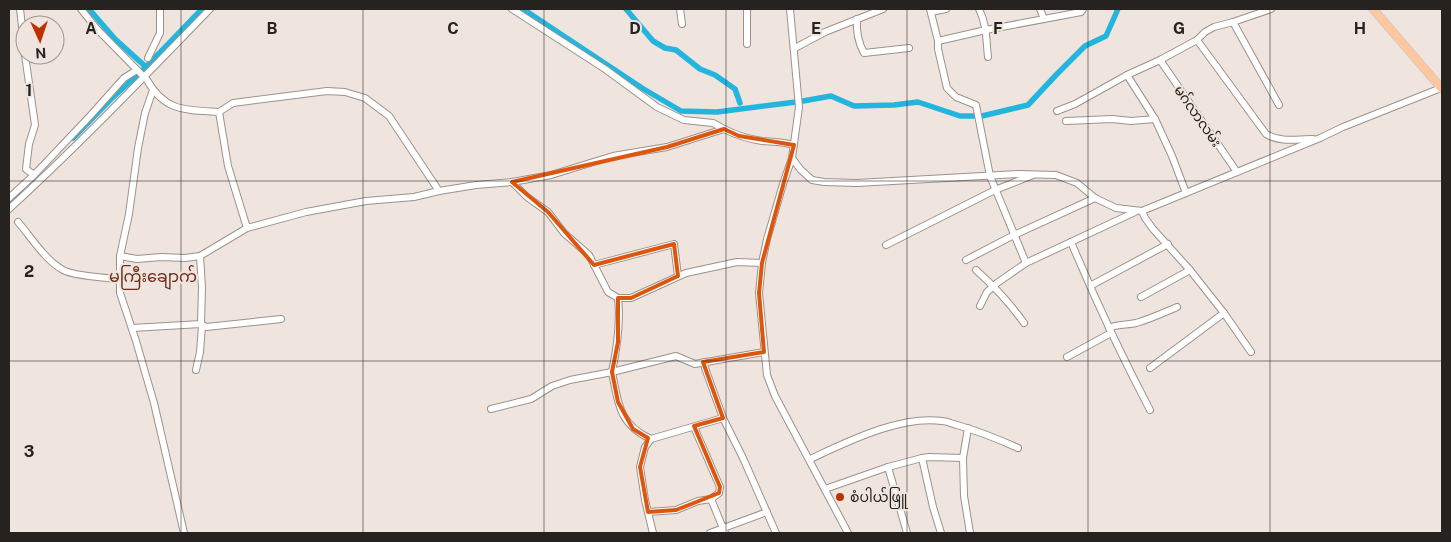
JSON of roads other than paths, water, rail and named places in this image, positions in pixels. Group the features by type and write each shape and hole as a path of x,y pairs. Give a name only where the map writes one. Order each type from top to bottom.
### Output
{"main road":[{"path":"1373,9 1442,88"}],"street":[{"path":"81,9 96,28 144,77 153,90 165,102 179,108 219,112 234,103 327,91 345,92 365,98 389,116 439,191"},
{"path":"148,58 160,33 160,9"},
{"path":"9,209 48,173 210,9"},
{"path":"512,9 606,69 657,107 684,120 713,123 739,136 794,145"},
{"path":"680,9 682,24"},
{"path":"747,9 747,44"},
{"path":"790,9 800,107 792,158 767,238 762,263 760,293 764,352 767,375 775,396 848,533"},
{"path":"794,48 825,32 883,9"},
{"path":"946,9 930,10 947,88 956,97 976,105 990,176 1026,263"},
{"path":"980,9 986,30 988,57"},
{"path":"1040,9 1044,19"},
{"path":"938,41 1081,12 1083,9"},
{"path":"1057,111 1075,104 1127,75 1160,60 1197,40 1214,27 1271,9"},
{"path":"857,19 856,29 859,44 864,53 909,48"},
{"path":"1233,22 1279,105"},
{"path":"1197,40 1266,134 1280,140 1320,138"},
{"name":"မဂ်လာလမ်း","path":"1160,60 1237,172"},
{"path":"27,65 35,126 29,144 26,169 34,175"},
{"path":"9,198 34,175 124,78 137,70"},
{"path":"1127,75 1155,119 1186,193"},
{"path":"980,306 987,292 1026,263 1139,211 1320,138 1343,126 1442,88"},
{"path":"153,90 145,114 138,148 129,214 120,256 120,293 154,403 184,533"},
{"path":"219,112 228,166 247,228"},
{"path":"1066,121 1155,119"},
{"path":"120,256 137,259 200,256 247,228 306,212 366,200 414,197 476,185 512,182 551,175 613,156 667,147 724,129"},
{"path":"792,158 812,180 824,182 857,183 1038,174 1056,175 1077,183 1095,198 1116,208 1139,211 1190,270 1224,313 1251,352"},
{"path":"886,245 995,190 1038,174"},
{"path":"512,182 527,197 548,212 564,233 589,255 608,292 618,298 631,298 686,273 737,262 762,263"},
{"path":"966,260 1014,235 1095,198"},
{"path":"18,222 46,256 64,271 98,278 120,279"},
{"path":"1072,242 1110,330 1150,410"},
{"path":"594,265 674,244 678,276"},
{"path":"1090,286 1168,244"},
{"path":"196,370 200,352 201,325 202,288 200,256"},
{"path":"976,270 1010,303 1024,324"},
{"path":"1141,297 1190,270"},
{"path":"618,298 620,312 618,342 612,372 618,402 625,420 633,429 651,439"},
{"path":"1066,357 1110,330 1113,326 1149,319 1177,307"},
{"path":"1150,368 1224,313"},
{"path":"132,328 201,325 206,327 281,319"},
{"path":"491,409 531,399 552,386 570,380 676,356 695,364 764,352"},
{"path":"704,362 723,418 776,533"},
{"path":"652,533 640,467 645,447 651,439 723,418"},
{"path":"810,459 850,440 887,427 916,421 942,421 968,428 1018,448"},
{"path":"648,512 676,510 711,499 718,493 720,487 694,426"},
{"path":"968,428 963,458 964,496 970,533"},
{"path":"825,489 888,467 922,458 963,458"},
{"path":"922,458 941,533"},
{"path":"888,467 907,533"},
{"path":"711,499 724,531"},
{"path":"710,533 724,531 767,512"}],"waterway":[{"path":"89,9 115,39 146,67"},
{"path":"73,138 202,9"},
{"path":"523,9 642,88 681,111 717,112 796,102"},
{"path":"626,9 653,41 665,48 676,50 700,69 715,75 735,89 740,103"},
{"path":"803,101 831,96 854,106 918,102 960,116 982,116 1028,105 1085,46 1106,36 1118,9"},
{"path":"9,203 21,191"}],"place":[{"name":"စံပါယ်ဖြူ","path":"840,497"}],"district":[{"name":"မကြီးချောက်","path":"153,276"}]}
